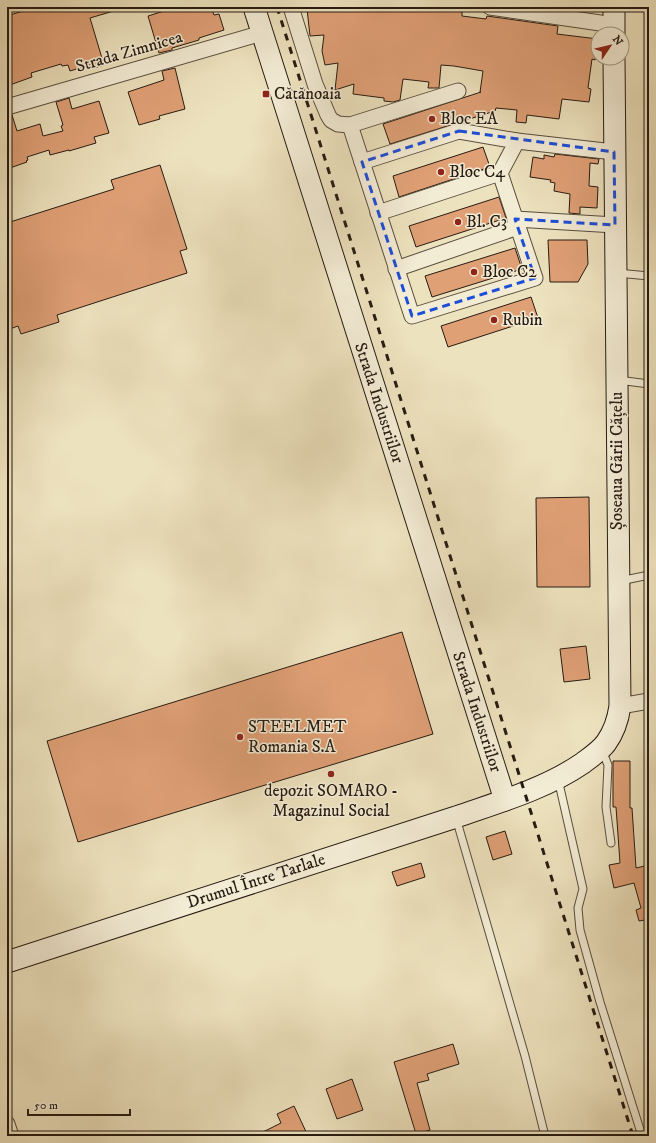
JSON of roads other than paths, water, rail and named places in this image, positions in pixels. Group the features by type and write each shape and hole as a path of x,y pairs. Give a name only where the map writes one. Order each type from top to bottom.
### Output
{"main road":[{"name":"Strada Industriilor","path":"254,7 505,800"},
{"name":"Șoseaua Gării Cățelu","path":"505,800 557,778 592,757 612,733 618,721 620,706 614,66"},
{"name":"Drumul Între Tarlale","path":"7,962 505,800"}],"street":[{"path":"291,7 328,116 331,120 338,124 350,125 458,91"},
{"path":"490,7 614,22"},
{"name":"Strada Zimnicea","path":"7,107 262,34"},
{"path":"350,125 412,316 535,278 500,173"},
{"path":"362,162 459,131 518,141 614,152"},
{"path":"378,213 500,173 518,141"},
{"path":"396,269 516,223 615,225"},
{"path":"620,706 649,701"},
{"path":"7,1124 11,1136"}],"lane":[{"path":"615,273 649,276"},
{"path":"616,380 649,384"},
{"path":"618,582 649,575"},
{"path":"601,748 608,765 606,807 611,843"},
{"path":"557,778 583,889 578,908 580,930 600,1002 642,1136"},
{"path":"456,817 522,1043 545,1136"}],"railway":[{"path":"277,7 633,1136"}],"place":[{"name":"Cătănoaia","path":"266,94"},
{"name":"Bloc EA","path":"432,119"},
{"name":"Bloc C4","path":"441,172"},
{"name":"Bl. C3","path":"458,222"},
{"name":"Bloc C2","path":"474,272"},
{"name":"Rubin","path":"494,320"},
{"name":"STEELMET Romania S.A","path":"240,737"},
{"name":"depozit SOMARO - Magazinul Social","path":"331,774"}]}
